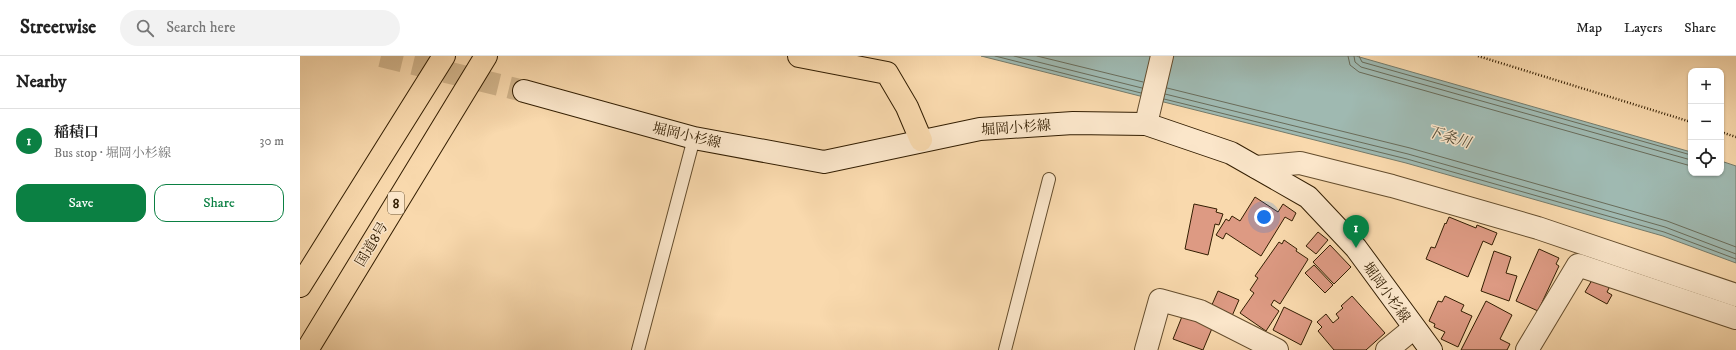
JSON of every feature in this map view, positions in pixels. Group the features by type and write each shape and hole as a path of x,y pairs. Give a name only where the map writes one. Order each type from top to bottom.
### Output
{"highway":[{"path":"429,79 433,56"},
{"path":"300,286 444,56"},
{"name":"国道8号","path":"307,350 486,56"},
{"path":"800,56 887,73 908,107 921,140"}],"street":[{"path":"1146,124 1162,56"},
{"name":"堀岡小杉線","path":"524,91 694,138 824,162 921,140 980,130 1073,123 1146,124 1231,153 1308,197 1356,248 1431,350"},
{"path":"1256,167 1300,163 1392,186 1538,228 1736,295"},
{"path":"1527,350 1578,265 1736,318"},
{"path":"1146,350 1160,300 1200,311 1277,350"},
{"path":"1387,350 1414,328"}],"lane":[{"path":"638,350 694,138"},
{"path":"1005,350 1049,179"}],"path":[{"path":"1478,56 1688,121"},
{"path":"1724,133 1736,137"}],"water":[{"name":"下条川","path":"981,56 1356,56 1688,151 1688,176 1724,176 1724,162 1736,166 1736,263 1663,236 1406,163"}],"building":[{"path":"1255,197 1278,212 1283,204 1296,213 1292,221 1285,217 1261,256 1226,233 1223,239 1216,235 1226,219 1229,221 1232,216 1240,221"},
{"path":"1194,204 1217,209 1216,212 1223,214 1219,225 1215,224 1208,255 1185,249"},
{"path":"1449,217 1476,228 1477,225 1497,233 1492,245 1483,241 1468,277 1426,259 1431,247 1435,248"},
{"path":"1318,232 1328,240 1316,254 1306,246"},
{"path":"1284,240 1308,259 1280,304 1274,300 1271,305 1279,311 1266,331 1240,313 1254,293 1250,290 1258,278 1255,276 1279,242 1282,244"},
{"path":"1330,245 1351,267 1334,284 1313,262"},
{"path":"1539,249 1559,258 1556,264 1559,266 1538,311 1516,301"},
{"path":"1494,251 1511,257 1506,273 1517,276 1509,301 1481,291"},
{"path":"1314,265 1333,285 1325,293 1305,273"},
{"path":"1595,275 1611,284 1607,292 1612,295 1607,304 1585,292"},
{"path":"1218,291 1239,300 1232,316 1211,307"},
{"path":"1352,296 1385,333 1366,350 1334,350 1318,331 1322,327 1317,322 1326,314 1333,323 1339,318 1336,314 1343,308 1341,306"},
{"path":"1445,296 1464,305 1461,311 1472,316 1458,347 1441,339 1445,332 1434,327 1435,324 1429,321 1438,301 1442,302"},
{"path":"1486,301 1512,315 1500,339 1510,344 1507,350 1461,350"},
{"path":"1284,307 1312,321 1301,345 1273,330"},
{"path":"1183,314 1213,326 1203,350 1173,339"}],"tunnel":[{"path":"381,56 524,91"}],"place":[{"name":"稲積口","path":"1356,248"}]}
